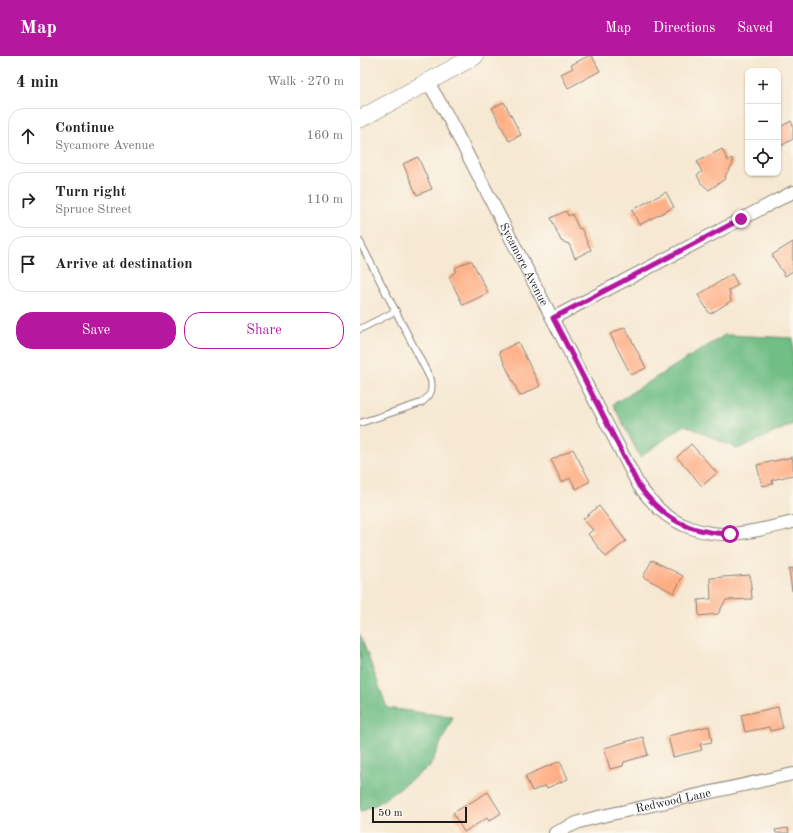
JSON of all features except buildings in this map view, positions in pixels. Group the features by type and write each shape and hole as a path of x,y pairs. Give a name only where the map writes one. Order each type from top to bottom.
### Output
{"street":[{"path":"360,119 475,56"},
{"name":"Sycamore Avenue","path":"428,82 446,113 639,486 647,497 669,517 684,525 714,533 730,534 747,532 793,522"},
{"path":"553,318 793,192"},
{"name":"Redwood Lane","path":"554,833 579,822 598,817 793,774"}],"lane":[{"path":"360,242 431,380 432,386 428,397 421,403 360,423"},
{"path":"360,329 396,311"}],"green space":[{"path":"725,335 793,338 793,424 738,449 685,425 640,457 613,404"},
{"path":"360,634 387,708 453,717 430,766 376,805 360,812"}],"route":[{"path":"730,534 714,533 684,525 669,517 647,497 639,486 553,318 741,219"}]}
